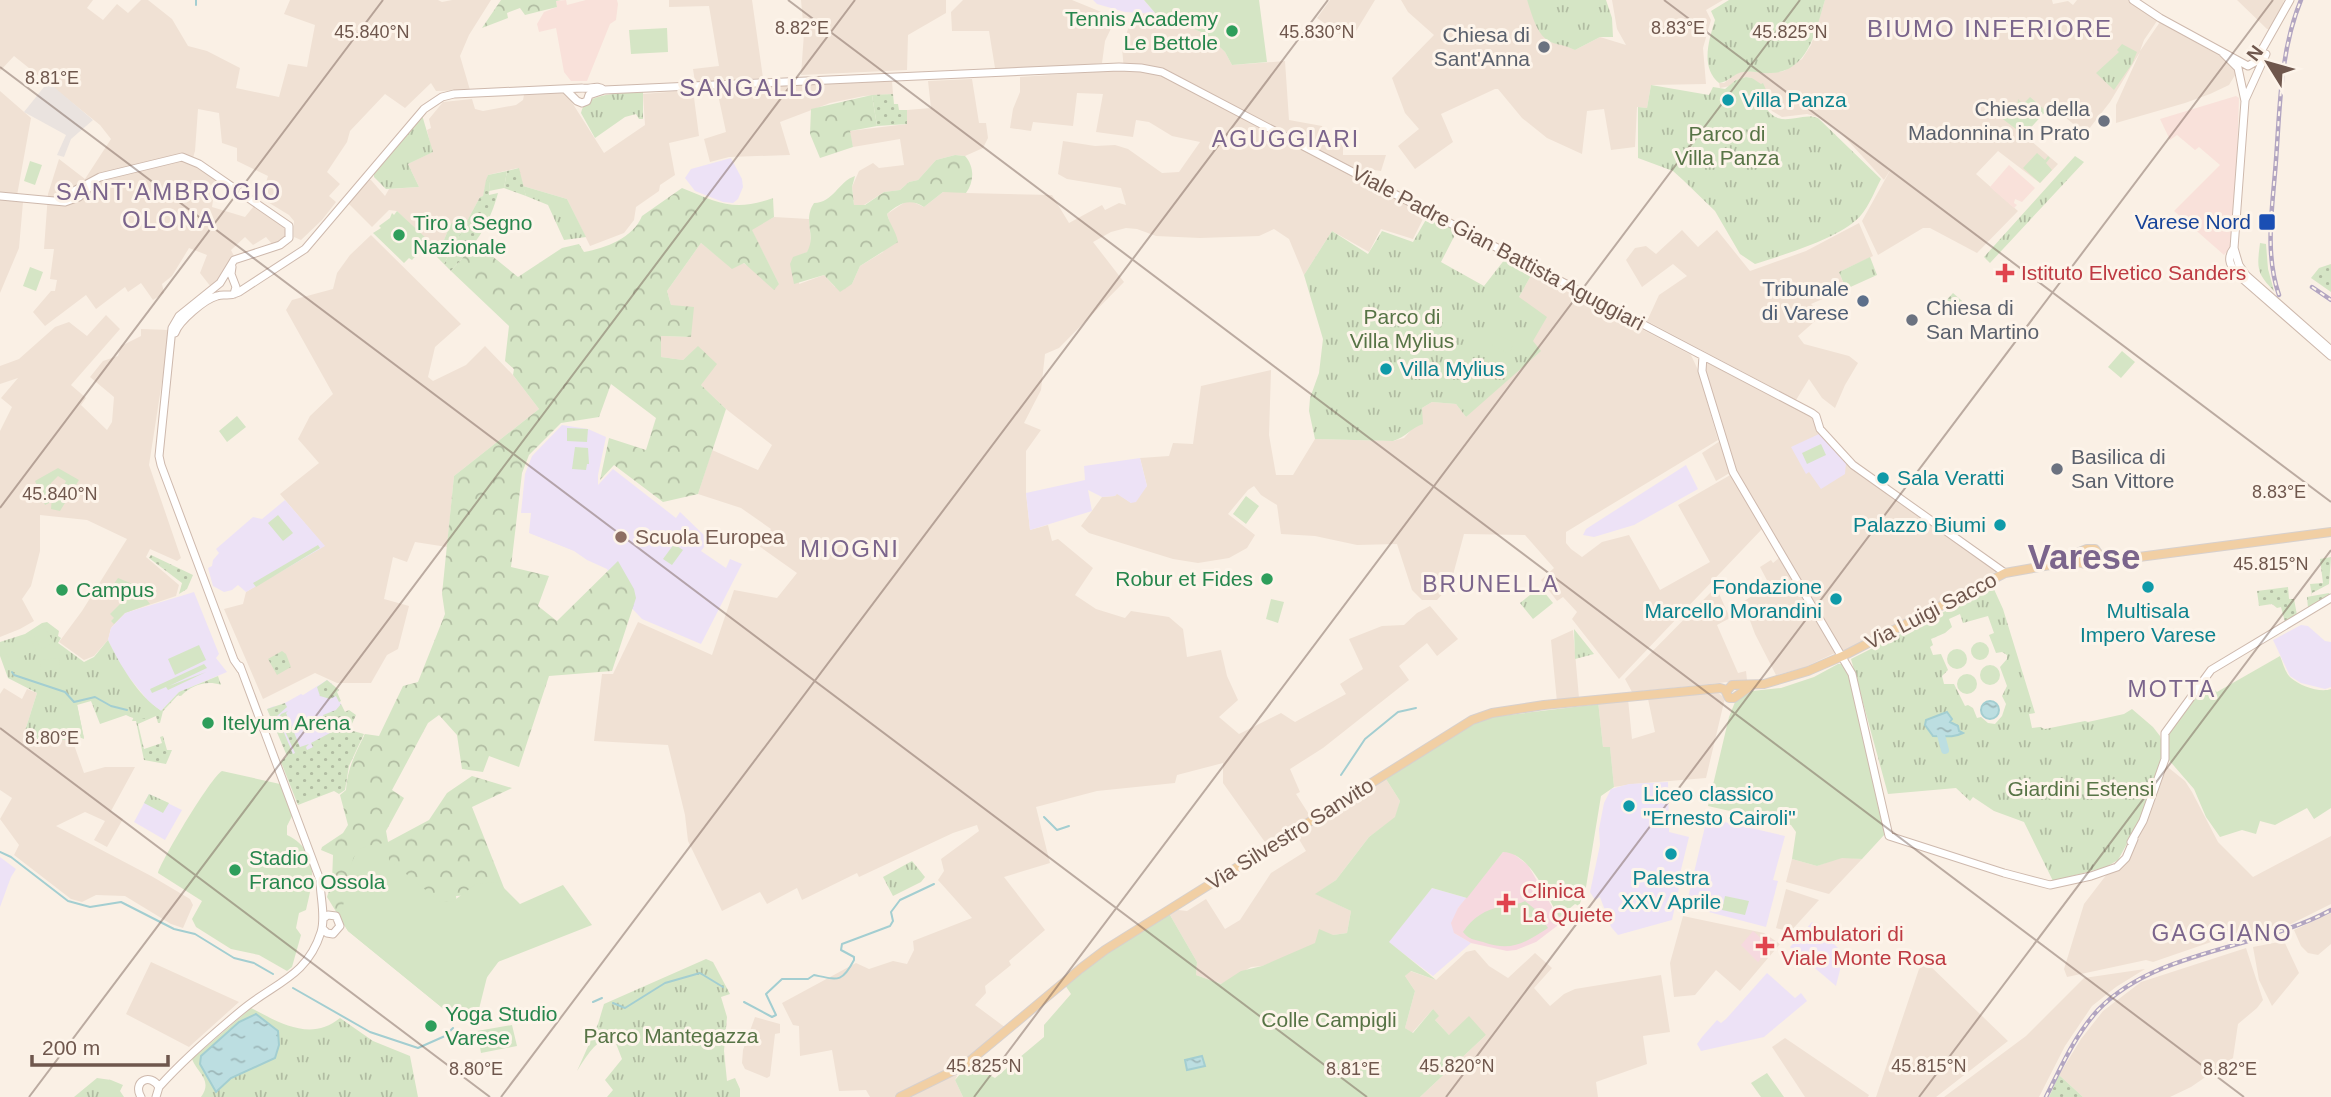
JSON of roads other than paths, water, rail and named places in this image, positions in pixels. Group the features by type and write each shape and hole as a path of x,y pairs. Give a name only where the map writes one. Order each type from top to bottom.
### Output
{"main road":[{"path":"2133,0 2150,13 2223,53 2242,68 2245,101 2234,248 2239,265 2246,275 2331,350"},
{"path":"2245,101 2258,63 2280,27 2289,1"},
{"path":"2242,68 2258,63"},
{"name":"Viale Padre Gian Battista Aguggiari","path":"233,295 305,249 424,109 435,101 454,94 566,90 576,93 577,101 582,103 588,100 588,93 597,87 604,90 1141,68 1162,72 1808,411 1816,416 1819,428 1853,465 2006,573"},
{"path":"576,93 582,88 588,93"},
{"path":"0,196 72,201 100,177 170,159 186,158 288,223 290,234 280,245 240,258 231,264 219,288 222,295"},
{"path":"2234,248 2229,261 2236,273 2331,356"},
{"path":"172,344 176,329 182,321 210,299 233,295 236,290 231,268 240,258"},
{"name":"Viale Padre Gian Battista Aguggiari","path":"221,282 227,279 241,285 255,280"},
{"path":"156,1097 159,1087 176,1068 247,1006 290,978 326,931 326,917 320,905 320,880 241,670 236,665 159,456 176,319 221,282"},
{"path":"1703,355 1702,371 1730,464 1852,674 1888,831 1899,839 2004,873 2052,885 2102,873 2120,863 2147,811 2165,760 2163,738 2167,728 2183,711 2211,670 2331,598"},
{"path":"2100,556 2096,562 2089,565 2083,565 2076,559 2080,551 2089,548 2096,550 2108,561 2331,532"},
{"name":"Via Luigi Sacco","path":"1751,686 1791,678 1843,656 2006,573 2076,559"},
{"path":"1730,686 1751,686 1734,698 1730,698 1727,690 1730,686"},
{"path":"1736,686 1739,689 1738,696"},
{"name":"Via Silvestro Sanvito","path":"900,1097 965,1065 1105,950 1472,720 1492,713 1595,699 1720,688 1727,690"},
{"path":"326,917 336,916 341,923 338,931 326,931"},
{"path":"137,1095 138,1085 143,1080 152,1080 176,1068"},
{"path":"152,1080 159,1087"}],"water":[{"path":"1990,701 1996,704 1999,710 1996,716 1990,719 1984,716 1981,710 1984,704"},
{"path":"1947,712 1952,719 1950,722 1958,726 1963,733 1933,736 1925,725 1926,720"},
{"path":"256,1014 278,1031 279,1045 275,1058 231,1078 216,1092 200,1064 201,1056 239,1022"},
{"path":"1202,1056 1205,1066 1187,1070 1185,1060"}],"waterway":[{"path":"196,0 196,5"},
{"path":"12,672 14,675 65,692 74,702 95,697 111,706 127,710"},
{"path":"1341,775 1365,739 1398,712 1416,708"},
{"path":"1941,735 1945,750"},
{"path":"1044,817 1057,830 1069,826"},
{"path":"0,852 11,857 68,901 90,907 121,902 174,929 195,934 234,958 254,963 273,974"},
{"path":"744,1002 772,1017 776,1015 766,994 782,979 808,979 814,975 834,979 842,976 854,960 854,957 841,950 842,944 890,926 893,921 891,912 900,900 934,884"},
{"path":"613,1003 625,1008 665,983 700,973 723,987"},
{"path":"293,988 370,1032 418,1048 445,1036 453,1028"},
{"path":"593,1002 602,998"}],"railway":[{"path":"2279,295 2274,279 2271,245 2280,100 2289,39 2301,0"},
{"path":"2312,287 2331,300"},
{"path":"2046,1097 2082,1030 2098,1010 2122,990 2149,974 2178,962 2272,934 2331,910"}],"place":[{"name":"Tennis Academy Le Bettole","path":"1232,31"},
{"name":"Chiesa di Sant'Anna","path":"1544,47"},
{"name":"Villa Panza","path":"1728,100"},
{"name":"Chiesa della Madonnina in Prato","path":"2104,121"},
{"name":"Varese Nord","path":"2267,222"},
{"name":"Tiro a Segno Nazionale","path":"399,235"},
{"name":"Istituto Elvetico Sanders","path":"2005,273"},
{"name":"Tribunale di Varese","path":"1863,301"},
{"name":"Chiesa di San Martino","path":"1912,320"},
{"name":"Villa Mylius","path":"1386,369"},
{"name":"Basilica di San Vittore","path":"2057,469"},
{"name":"Sala Veratti","path":"1883,478"},
{"name":"Palazzo Biumi","path":"2000,525"},
{"name":"Scuola Europea","path":"621,537"},
{"name":"Robur et Fides","path":"1267,579"},
{"name":"Multisala Impero Varese","path":"2148,587"},
{"name":"Campus","path":"62,590"},
{"name":"Fondazione Marcello Morandini","path":"1836,599"},
{"name":"Itelyum Arena","path":"208,723"},
{"name":"Liceo classico \"Ernesto Cairoli\"","path":"1629,806"},
{"name":"Palestra XXV Aprile","path":"1671,854"},
{"name":"Stadio Franco Ossola","path":"235,870"},
{"name":"Clinica La Quiete","path":"1506,903"},
{"name":"Ambulatori di Viale Monte Rosa","path":"1765,946"},
{"name":"Yoga Studio Varese","path":"431,1026"}],"district":[{"name":"BIUMO INFERIORE","path":"1990,29"},
{"name":"SANGALLO","path":"752,88"},
{"name":"AGUGGIARI","path":"1286,139"},
{"name":"SANT'AMBROGIO OLONA","path":"169,206"},
{"name":"MIOGNI","path":"850,549"},
{"name":"Varese","path":"2084,557"},
{"name":"BRUNELLA","path":"1491,584"},
{"name":"MOTTA","path":"2172,689"},
{"name":"GAGGIANO","path":"2222,933"}],"park label":[{"name":"Parco di Villa Panza","path":"1727,146"},
{"name":"Parco di Villa Mylius","path":"1402,329"},
{"name":"Giardini Estensi","path":"2081,789"},
{"name":"Colle Campigli","path":"1329,1020"},
{"name":"Parco Mantegazza","path":"671,1036"}]}
